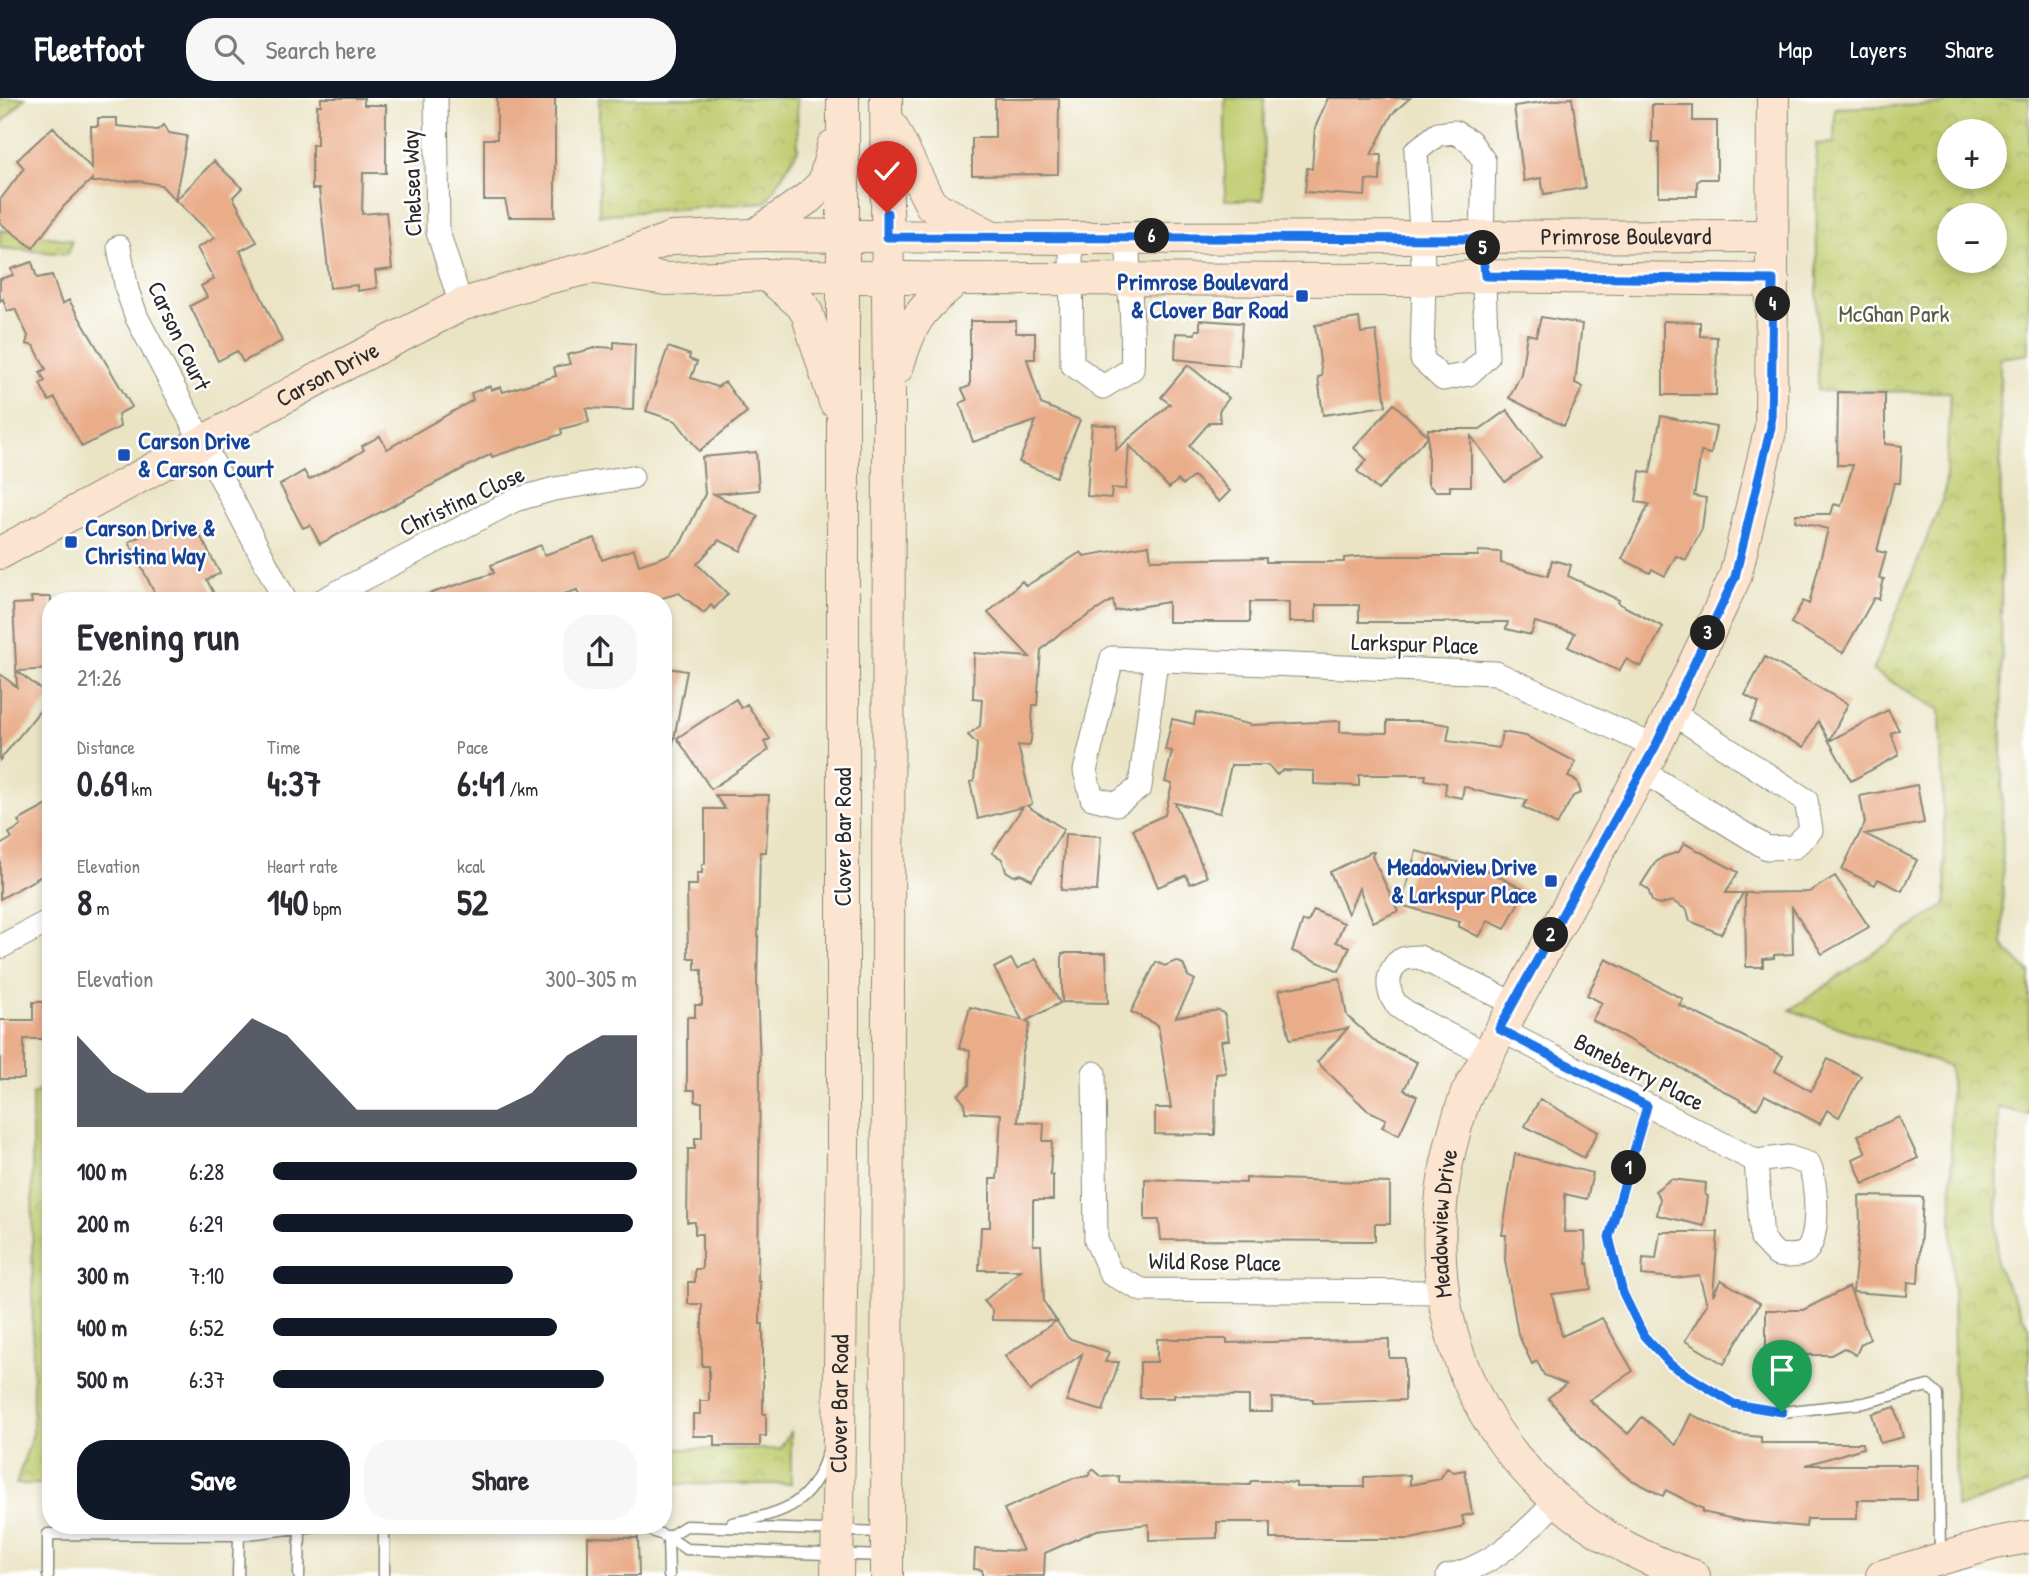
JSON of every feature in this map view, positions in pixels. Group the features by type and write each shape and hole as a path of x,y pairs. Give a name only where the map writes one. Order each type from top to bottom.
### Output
{"street":[{"name":"Chelsea Way","path":"436,98 438,232 461,305"},
{"name":"Meadowview Drive","path":"1694,1576 1667,1567 1606,1535 1555,1502 1517,1459 1493,1426 1473,1391 1447,1324 1441,1292 1437,1236 1441,1183 1453,1128 1499,1029 1649,759 1735,577 1771,427 1773,98"},
{"path":"755,235 808,198 824,183 843,103"},
{"name":"Clover Bar Road","path":"838,1554 844,429 843,103"},
{"path":"886,106 931,205 993,237"},
{"name":"Clover Bar Road","path":"886,106 889,394 887,1555"},
{"path":"1454,132 1470,141 1484,161 1482,239 1488,357 1469,374 1443,379 1422,359 1424,280 1416,151 1438,134 1454,132"},
{"name":"Carson Drive","path":"0,553 336,369 461,305 539,280 593,267 672,239 755,235 887,237"},
{"path":"1071,238 1072,364 1103,387 1132,369 1134,338 1127,280 1128,236"},
{"name":"Primrose Boulevard","path":"887,237 1482,239 1771,236"},
{"name":"Carson Court","path":"119,247 127,290 137,318 281,592"},
{"name":"Carson Drive","path":"593,267 666,279 767,275 886,278"},
{"path":"767,275 802,304 807,313 844,429"},
{"name":"Primrose Boulevard","path":"886,278 1424,280 1485,276 1773,280"},
{"path":"889,394 911,325 927,305 957,279"},
{"name":"Christina Close","path":"338,592 515,500 554,489 632,477"},
{"name":"Larkspur Place","path":"1156,660 1140,787 1116,804 1093,798 1085,771 1112,658 1496,673 1649,759"},
{"path":"1649,759 1767,848 1794,847 1811,830 1806,800 1671,712"},
{"path":"0,947 42,925"},
{"name":"Baneberry Place","path":"1499,1029 1756,1161"},
{"name":"Wild Rose Place","path":"1094,1073 1096,1240 1111,1274 1142,1290 1441,1292"},
{"path":"1448,1576 1483,1563 1512,1544 1555,1502"},
{"path":"1882,1576 1994,1543 2029,1537"}],"lane":[{"path":"1647,1106 1609,1237 1623,1293 1644,1336 1671,1365 1734,1404 1782,1412 1864,1403 1928,1386 1938,1395 1941,1559"},
{"path":"716,1527 778,1514 807,1494 825,1461 840,1414"},
{"path":"668,1537 686,1526 716,1527 838,1554 887,1555"},
{"path":"48,1576 48,1534 249,1534"},
{"path":"299,1576 300,1534"},
{"path":"384,1534 384,1576"},
{"path":"660,1534 686,1549 887,1555"},
{"path":"238,1576 239,1535"},
{"path":"668,1537 669,1576"}],"green space":[{"path":"0,98 25,98 0,125"},
{"path":"599,98 797,98 798,150 766,202 599,215"},
{"path":"1225,98 1264,98 1263,200 1225,200"},
{"name":"McGhan Park","path":"1946,98 2029,98 2029,354 2000,358 2003,946 2029,972 2029,1115 1998,1107 1997,1266 2029,1328 2029,1484 1956,1508 1950,1067 1790,1010 1946,904 1940,710 1873,671 1945,493 1950,392 1818,391 1816,144 1834,143 1835,108 1945,104"},
{"path":"0,230 72,240 68,254 0,248"},
{"path":"42,1089 42,1484 16,1484 33,1433 32,1095"},
{"path":"791,1431 791,1484 672,1484 672,1449 780,1449"}],"building":[{"path":"321,98 364,98 364,105 386,105 386,173 363,173 362,214 386,212 392,269 375,271 377,288 357,291 357,285 330,288 319,189 312,189 312,145 317,145 317,105 321,105"},
{"path":"497,98 555,98 555,217 509,217 505,200 484,200 484,139 497,139"},
{"path":"1328,98 1410,98 1392,114 1371,155 1381,155 1380,181 1366,180 1365,196 1305,192 1307,168 1312,169 1315,128"},
{"path":"1572,98 1585,188 1544,194 1541,178 1524,181 1514,106"},
{"path":"995,99 1059,99 1058,174 972,175 972,138 995,138"},
{"path":"1652,105 1693,105 1693,121 1717,121 1717,179 1700,179 1697,182 1697,196 1659,196 1659,142 1652,142"},
{"path":"98,118 117,118 117,126 157,130 164,125 169,133 187,136 175,200 161,185 139,181 92,182 92,179 64,206 33,248 0,223 0,200 24,168 17,160 53,127 92,169 91,126 98,126"},
{"path":"214,161 242,188 233,197 257,242 240,251 282,341 243,362 237,351 218,361 190,306 207,297 201,286 214,279 197,248 215,238 176,200"},
{"path":"32,262 37,278 52,275 62,304 69,300 132,407 118,414 120,427 82,447 55,398 49,401 40,384 45,381 40,372 46,369 34,346 26,344 28,336 15,309 7,311 3,299 0,301 0,279 13,275 11,269"},
{"path":"1541,317 1582,324 1575,383 1583,387 1564,426 1509,398 1521,374 1527,334 1536,336"},
{"path":"1359,318 1361,333 1376,331 1386,406 1323,415 1318,377 1322,376 1315,325"},
{"path":"1200,320 1242,323 1239,366 1175,359 1176,333 1195,334 1196,330 1200,330"},
{"path":"970,321 1016,321 1016,333 1035,333 1035,359 1027,359 1041,404 1080,420 1056,477 1019,462 1036,421 973,442 960,403 967,400 962,389 970,386"},
{"path":"1663,321 1700,322 1700,336 1717,337 1716,395 1663,395"},
{"path":"614,342 635,344 633,410 586,408 589,422 561,429 562,434 492,457 491,454 320,544 310,525 303,528 280,485 304,471 309,480 356,455 364,450 362,446 380,436 387,449 473,400 471,393 490,386 491,390 501,387 503,392 556,376 554,367 570,364 567,355 599,347 614,348"},
{"path":"668,347 690,355 689,359 697,362 691,378 717,387 725,382 747,412 699,451 676,421 646,411"},
{"path":"1188,365 1229,398 1219,411 1220,422 1210,422 1189,446 1230,491 1219,502 1194,476 1183,485 1178,480 1169,488 1129,445 1126,489 1112,488 1111,498 1087,496 1092,424 1117,426 1116,450 1170,404 1161,397"},
{"path":"1838,392 1885,393 1885,444 1902,446 1900,483 1894,483 1877,551 1886,553 1879,578 1884,579 1879,599 1874,598 1843,653 1791,623 1803,601 1809,604 1828,529 1795,521 1796,514 1831,514 1834,504 1841,506 1853,465 1837,465"},
{"path":"1394,404 1428,436 1378,490 1357,471 1367,460 1354,448"},
{"path":"1507,410 1541,457 1505,482 1471,436 1471,486 1450,486 1450,491 1435,491 1428,484 1428,429 1480,429"},
{"path":"1661,416 1716,427 1711,454 1701,452 1694,496 1706,498 1702,529 1686,560 1676,556 1665,576 1652,569 1650,573 1622,559 1649,504 1636,502 1640,471 1650,473"},
{"path":"756,452 759,490 714,494 758,516 741,551 719,540 697,564 728,594 714,609 711,605 704,613 679,593 672,595 672,592 435,592 494,573 491,565 541,545 544,555 595,538 602,560 634,549 639,565 669,555 681,543 705,494 702,457"},
{"path":"169,521 175,531 193,522 220,573 207,580 213,592 154,592 129,542"},
{"path":"1149,545 1151,560 1266,558 1266,562 1344,562 1344,558 1368,556 1478,556 1478,551 1501,552 1501,563 1548,576 1552,560 1571,565 1568,576 1619,600 1618,603 1663,627 1641,667 1626,659 1619,671 1568,647 1575,633 1535,622 1531,635 1506,629 1508,622 1359,622 1359,605 1316,605 1316,622 1289,622 1289,602 1250,602 1250,622 1168,622 1168,602 1115,611 1113,600 1059,634 1041,650 1031,740 1029,746 1018,745 1032,804 1027,806 1064,829 1032,880 1021,874 1014,876 1006,871 1002,859 992,853 1023,807 978,819 970,782 974,781 977,744 968,735 980,726 982,699 973,698 974,653 1030,657 988,613 1022,581 1026,586 1081,552 1084,556"},
{"path":"31,597 42,597 42,670 17,671 42,690 42,708 0,760 0,674 17,687 13,604 32,603"},
{"path":"1765,657 1848,704 1829,741 1818,721 1804,747 1750,721 1759,703 1745,695"},
{"path":"672,669 687,671 672,749"},
{"path":"736,699 741,708 747,704 770,739 764,742 769,750 711,789 677,738"},
{"path":"1888,710 1899,730 1891,733 1899,755 1851,781 1829,741"},
{"path":"1196,712 1252,725 1340,721 1340,732 1387,733 1387,721 1423,721 1450,725 1447,741 1499,748 1502,732 1526,736 1576,762 1568,777 1577,781 1581,793 1573,796 1557,825 1523,807 1527,800 1464,786 1462,798 1445,795 1446,783 1425,780 1426,775 1359,775 1359,786 1314,784 1314,771 1283,770 1277,775 1268,765 1231,765 1220,813 1175,803 1207,877 1190,884 1186,875 1158,887 1133,829 1165,815 1172,784 1165,782 1172,751 1165,750 1172,719 1194,724"},
{"path":"1917,785 1924,823 1865,834 1917,860 1902,891 1878,879 1875,885 1842,869 1865,823 1860,796"},
{"path":"715,795 769,795 766,852 760,852 757,984 760,1067 758,1282 760,1324 763,1324 763,1414 766,1414 766,1436 760,1436 760,1446 715,1446 715,1436 693,1436 693,1414 700,1414 700,1401 709,1401 709,1366 702,1366 702,1304 688,1304 688,1282 695,1282 695,1269 702,1269 702,1234 695,1234 695,1222 687,1222 688,1149 695,1149 695,1138 702,1138 702,1102 695,1102 695,1090 687,1090 687,1017 695,1017 695,1005 702,1005 702,970 695,970 695,958 688,958 687,885 697,885 697,873 702,873 702,864 705,864 705,809 725,809"},
{"path":"42,808 42,876 0,899 0,845 12,838 9,833 21,826 18,821"},
{"path":"1065,834 1101,836 1097,891 1061,890"},
{"path":"1684,843 1738,872 1726,893 1743,893 1721,934 1690,921 1687,910 1672,901 1659,905 1652,901 1648,889 1641,885 1655,863 1663,857 1679,852"},
{"path":"1416,851 1486,870 1525,890 1505,929 1488,921 1479,937 1458,926 1460,922 1401,905"},
{"path":"1374,852 1372,856 1398,911 1373,922 1359,888 1348,914 1330,872"},
{"path":"1835,876 1869,927 1822,954 1792,907 1793,954 1774,955 1774,958 1763,959 1763,967 1746,967 1745,893 1809,892"},
{"path":"1314,910 1344,923 1336,942 1350,947 1339,971 1292,951 1303,921 1308,922"},
{"path":"1062,953 1106,953 1108,1003 1062,1002"},
{"path":"1011,959 1017,969 1036,959 1060,1003 1026,1021 1030,1023 1022,1056 1018,1122 1044,1123 1043,1141 1052,1141 1050,1175 1053,1175 1053,1200 1033,1200 1033,1245 1041,1245 1044,1302 1068,1338 1109,1352 1105,1362 1119,1362 1103,1411 1067,1401 1082,1354 1030,1391 1005,1356 1056,1321 992,1320 992,1310 984,1301 1021,1270 979,1270 981,1227 990,1227 990,1179 997,1179 1001,1114 965,1112 965,1104 958,1095 969,1085 970,1051 959,1048 970,1007 1022,1020 994,968"},
{"path":"1606,959 1683,999 1679,1005 1783,1056 1775,1071 1811,1091 1828,1059 1861,1076 1839,1117 1827,1110 1820,1124 1765,1095 1757,1109 1592,1020 1602,1003 1587,995"},
{"path":"1176,961 1183,964 1188,976 1195,980 1176,1017 1219,1010 1225,1015 1229,1040 1221,1041 1226,1073 1216,1074 1215,1135 1155,1134 1155,1108 1171,1108 1158,1025 1131,1012 1156,962 1165,966"},
{"path":"1340,978 1347,1016 1378,1044 1417,1062 1404,1090 1417,1096 1399,1135 1382,1127 1386,1119 1367,1110 1317,1062 1348,1028 1290,1039 1279,990"},
{"path":"33,1002 42,1002 42,1039 24,1039 24,1079 0,1079 0,1020 33,1020"},
{"path":"1540,1099 1598,1132 1584,1158 1525,1126"},
{"path":"1899,1117 1918,1158 1863,1184 1853,1159 1866,1153 1858,1135"},
{"path":"1515,1154 1593,1173 1587,1199 1565,1194 1564,1232 1585,1232 1586,1264 1588,1263 1591,1289 1552,1294 1562,1336 1602,1318 1633,1371 1589,1400 1628,1434 1642,1417 1676,1445 1691,1414 1731,1434 1761,1437 1761,1443 1862,1443 1863,1448 1806,1465 1917,1465 1917,1500 1857,1500 1857,1519 1807,1519 1806,1527 1743,1521 1702,1512 1703,1509 1666,1490 1663,1496 1628,1478 1606,1460 1580,1436 1548,1398 1566,1384 1544,1375 1537,1361 1532,1364 1518,1334 1505,1260 1506,1235 1502,1235"},
{"path":"1246,1178 1390,1183 1390,1224 1375,1224 1375,1241 1161,1240 1159,1220 1145,1220 1145,1179 1246,1183"},
{"path":"1671,1179 1706,1183 1705,1195 1708,1196 1704,1226 1657,1215 1660,1198 1655,1191"},
{"path":"1859,1196 1923,1197 1918,1283 1908,1282 1907,1296 1853,1292 1860,1223"},
{"path":"1660,1232 1718,1232 1713,1295 1721,1280 1760,1303 1724,1364 1685,1341 1707,1304 1699,1275 1675,1278 1642,1275 1643,1258 1656,1259"},
{"path":"1849,1287 1870,1339 1861,1344 1856,1355 1844,1348 1831,1355 1806,1355 1806,1366 1794,1366 1787,1373 1777,1363 1766,1363 1766,1310 1803,1310"},
{"path":"1157,1339 1227,1339 1227,1343 1389,1339 1389,1358 1405,1358 1405,1400 1313,1403 1313,1399 1272,1398 1272,1412 1249,1412 1249,1396 1174,1395 1174,1398 1140,1398 1140,1362 1157,1362"},
{"path":"1895,1407 1903,1437 1880,1443 1872,1414"},
{"path":"1447,1468 1454,1472 1465,1470 1472,1514 1462,1516 1464,1524 1459,1528 1411,1539 1270,1539 1270,1522 1217,1522 1217,1538 1149,1540 1149,1524 1097,1530 1045,1553 1044,1576 982,1576 982,1570 974,1569 975,1549 1023,1551 1004,1509 1074,1478 1088,1476 1093,1469 1102,1477 1119,1476 1119,1482 1250,1485 1251,1481 1275,1481 1296,1483 1296,1487 1364,1487 1364,1477 1410,1475 1410,1485 1440,1479"},
{"path":"588,1537 638,1538 639,1576 588,1576"}],"place":[{"name":"Primrose Boulevard & Clover Bar Road","path":"1302,296"},
{"name":"Carson Drive & Carson Court","path":"124,455"},
{"name":"Carson Drive & Christina Way","path":"71,542"},
{"name":"Meadowview Drive & Larkspur Place","path":"1551,881"}],"route":[{"path":"887,213 887,237 1482,239 1485,276 1773,280 1771,427 1735,577 1655,747 1499,1029 1647,1106 1609,1237 1623,1293 1644,1336 1671,1365 1734,1404 1782,1412"}]}
